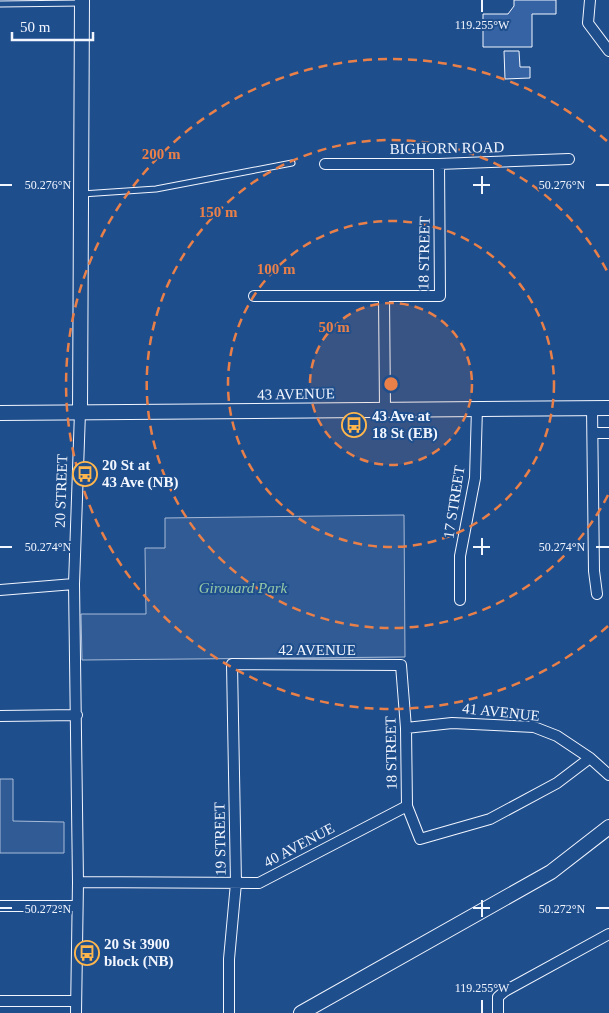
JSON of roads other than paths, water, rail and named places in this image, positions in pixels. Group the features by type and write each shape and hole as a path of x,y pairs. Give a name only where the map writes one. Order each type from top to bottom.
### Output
{"street":[{"path":"590,0 588,23 609,51"},
{"name":"20 STREET","path":"76,1013 78,882 74,584 80,412 82,2"},
{"name":"BIGHORN ROAD","path":"326,164 439,164 569,159"},
{"name":"18 STREET","path":"384,297 440,296 439,164"},
{"path":"254,296 384,297 385,409"},
{"name":"17 STREET","path":"460,600 460,556 475,478 477,408"},
{"path":"592,408 594,571 597,594"},
{"name":"43 AVENUE","path":"0,413 609,408"},
{"path":"593,433 609,433"},
{"path":"0,590 74,584"},
{"name":"42 AVENUE","path":"232,664 401,665"},
{"name":"19 STREET","path":"229,1013 229,959 236,883 232,664"},
{"name":"18 STREET","path":"401,665 406,728 407,806 420,839 490,819 557,783 590,758"},
{"path":"0,716 77,716"},
{"name":"41 AVENUE","path":"406,728 452,723 534,727 557,736 590,758 609,775"},
{"name":"40 AVENUE","path":"78,882 259,883 407,806"},
{"path":"301,1013 551,872 609,827"},
{"path":"0,906 78,906"},
{"path":"498,1013 498,997 505,991 609,934"},
{"path":"0,1001 76,1001"}],"lane":[{"path":"0,4 82,2"},
{"path":"81,194 156,189 292,163"}],"place":[{"name":"43 Ave at 18 St (EB)","path":"354,425"},
{"name":"20 St at 43 Ave (NB)","path":"85,474"},
{"name":"20 St 3900 block (NB)","path":"87,953"}],"park label":[{"name":"Girouard Park","path":"243,588"}]}
